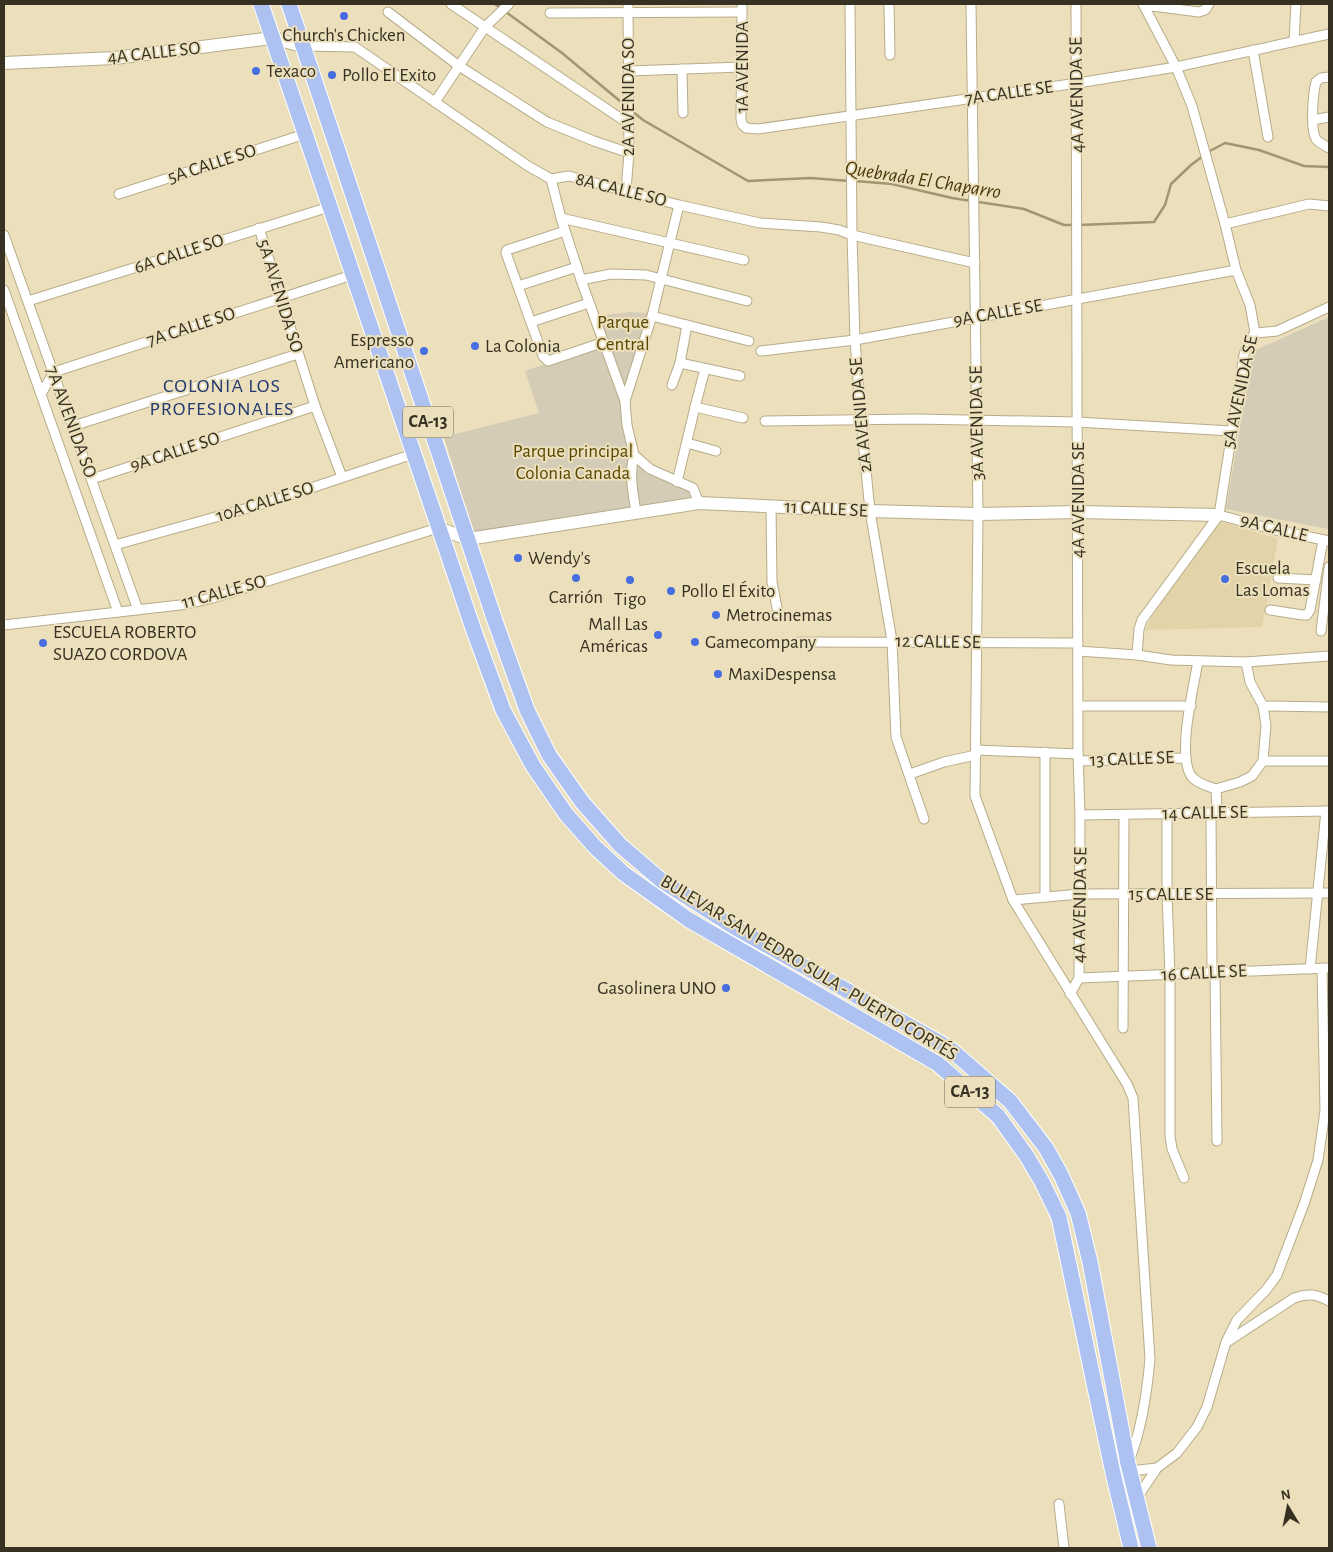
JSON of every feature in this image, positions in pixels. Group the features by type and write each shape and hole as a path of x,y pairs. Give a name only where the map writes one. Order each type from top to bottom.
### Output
{"highway":[{"name":"BULEVAR SAN PEDRO SULA - PUERTO CORTÉS","path":"261,4 438,528 503,710 518,740 533,766 566,814 595,847 623,874 689,920 938,1064 998,1116 1026,1155 1059,1217 1113,1474 1131,1548"},
{"name":"BULEVAR SAN PEDRO SULA - PUERTO CORTÉS","path":"288,4 468,539 531,718 549,756 582,802 620,846 662,881 734,927 949,1048 1010,1101 1046,1148 1062,1175 1078,1213 1090,1262 1129,1468 1149,1548"}],"street":[{"path":"451,4 629,123"},
{"name":"2A AVENIDA SE","path":"850,4 852,116 850,170 854,340 860,420 870,511 892,642 896,738 924,819"},
{"path":"889,4 890,55"},
{"name":"3A AVENIDA SE","path":"971,4 978,514 975,796 1013,900"},
{"name":"4A AVENIDA SE","path":"1070,994 1079,978 1080,894 1078,757 1078,84 1076,4"},
{"path":"1294,41 1296,4"},
{"path":"435,102 485,28 508,5"},
{"path":"1143,5 1199,12 1205,10 1208,5"},
{"name":"5A AVENIDA SE","path":"1136,655 1142,620 1219,514 1244,355 1247,345 1255,333 1250,305 1236,270 1192,106 1176,67 1143,5"},
{"path":"550,13 628,8 742,8"},
{"name":"2A AVENIDA SO","path":"626,190 630,153 628,8"},
{"name":"1A AVENIDA","path":"742,8 741,119 742,124 746,128"},
{"path":"388,12 459,66 547,122 630,153"},
{"name":"7A CALLE SE","path":"746,128 758,129 1078,84 1176,67 1329,34"},
{"name":"4A CALLE SO","path":"4,62 115,58 272,38 302,46"},
{"name":"8A CALLE SO","path":"302,46 355,47 528,166 551,179 569,176 760,223 839,230 852,235 975,263"},
{"path":"1253,50 1268,137"},
{"path":"629,71 742,67"},
{"path":"682,69 683,113"},
{"path":"1329,77 1321,78 1316,82 1314,88 1313,120 1315,138 1329,148"},
{"path":"1313,120 1329,117"},
{"name":"5A CALLE SO","path":"118,194 305,134"},
{"path":"551,179 577,268 625,402 627,425 634,455 631,484 636,512"},
{"path":"625,402 652,316 679,204"},
{"path":"1225,224 1309,204 1329,206"},
{"name":"6A CALLE SO","path":"28,302 329,207"},
{"path":"561,218 744,260"},
{"name":"5A AVENIDA SO","path":"260,228 315,406 342,477"},
{"path":"565,230 507,250 518,286 543,356 548,361 604,342"},
{"name":"7A AVENIDA SO","path":"4,235 138,610"},
{"path":"518,286 577,268"},
{"name":"9A CALLE SE","path":"761,351 854,340 975,316 1236,270"},
{"path":"581,280 611,274 646,275 747,301"},
{"name":"7A CALLE SO","path":"54,372 352,275"},
{"name":"7A AVENIDA SO","path":"4,290 118,612"},
{"path":"531,322 589,303"},
{"path":"1255,333 1277,331 1329,307"},
{"path":"652,316 749,341"},
{"path":"672,385 680,363 687,325"},
{"path":"73,426 298,354"},
{"path":"680,363 740,376"},
{"path":"677,482 706,369"},
{"path":"41,394 54,372"},
{"name":"9A CALLE SO","path":"92,479 315,406"},
{"path":"695,407 744,418"},
{"path":"765,421 977,420 1078,422 1231,432"},
{"path":"687,443 716,451"},
{"name":"10A CALLE SO","path":"115,545 266,503 413,454"},
{"path":"634,455 650,469 693,488 699,502"},
{"name":"11 CALLE SE","path":"438,528 468,539 699,502 870,511 978,514 1078,512 1219,514"},
{"path":"771,506 772,582 778,613"},
{"name":"9A CALLE","path":"1219,514 1271,529 1326,540"},
{"name":"11 CALLE SO","path":"4,625 180,605 213,598 438,528"},
{"path":"1270,610 1306,615 1310,610 1326,540"},
{"path":"1321,630 1329,566"},
{"path":"1278,578 1316,580"},
{"name":"12 CALLE SE","path":"799,642 978,643 1078,647 1170,660 1198,661 1246,662 1329,656"},
{"path":"1198,661 1186,726 1186,758 1192,777 1202,784 1216,788 1240,782 1252,776 1263,761 1266,725 1263,706 1250,682 1246,662"},
{"path":"1079,706 1190,706"},
{"path":"1263,706 1329,707"},
{"path":"1045,752 1045,897"},
{"name":"13 CALLE SE","path":"910,774 976,753 1045,752 1078,757 1186,758"},
{"path":"1263,761 1329,761"},
{"path":"1216,788 1211,894 1217,1141"},
{"path":"1310,969 1327,811"},
{"name":"14 CALLE SE","path":"1080,815 1327,811"},
{"path":"1123,1028 1124,814"},
{"path":"1167,814 1170,1136 1172,1149 1184,1178"},
{"name":"15 CALLE SE","path":"1013,900 1080,894 1329,893"},
{"path":"1013,900 1127,1084 1132,1098 1150,1359 1147,1390 1129,1468 1157,1468"},
{"path":"1137,1498 1157,1468 1177,1453 1197,1427 1207,1407 1226,1342 1237,1320 1266,1290 1277,1275 1304,1204 1318,1160 1327,1112 1326,968"},
{"name":"16 CALLE SE","path":"1079,978 1170,976 1213,972 1326,968"},
{"path":"1226,1342 1294,1298 1306,1294 1319,1295 1329,1301"},
{"path":"1059,1504 1064,1548"}],"shaded area":[{"name":"Escuela Las Lomas","path":"1219,521 1278,539 1262,627 1145,630 1151,618"}],"green space":[{"name":"Parque Central","path":"630,312 648,313 625,396 597,316"},
{"path":"1329,317 1328,529 1226,509 1253,351"},
{"name":"Parque principal Colonia Canada","path":"603,344 624,403 632,455 693,488 699,503 475,538 444,437 539,413 525,371"}],"waterway":[{"name":"Quebrada El Chaparro","path":"495,4 562,53 626,106"},
{"name":"Quebrada El Chaparro","path":"632,111 643,120 748,181 811,178 849,181"},
{"name":"Quebrada El Chaparro","path":"1208,152 1225,143 1259,150 1304,166 1329,167"},
{"name":"Quebrada El Chaparro","path":"1079,225 1154,222 1165,205 1171,184 1203,156"},
{"name":"Quebrada El Chaparro","path":"855,181 892,184 952,198 1024,209 1064,225 1074,225"}],"place":[{"name":"Church's Chicken","path":"344,16"},
{"name":"Texaco","path":"256,71"},
{"name":"Pollo El Exito","path":"332,75"},
{"name":"La Colonia","path":"475,346"},
{"name":"Espresso Americano","path":"424,351"},
{"name":"Wendy's","path":"518,558"},
{"name":"Carrión","path":"576,578"},
{"name":"Escuela Las Lomas","path":"1225,579"},
{"name":"Tigo","path":"630,580"},
{"name":"Pollo El Éxito","path":"671,591"},
{"name":"Metrocinemas","path":"716,615"},
{"name":"Mall Las Américas","path":"658,635"},
{"name":"Gamecompany","path":"695,642"},
{"name":"ESCUELA ROBERTO SUAZO CORDOVA","path":"43,643"},
{"name":"MaxiDespensa","path":"718,674"},
{"name":"Gasolinera UNO","path":"726,988"}],"district":[{"name":"COLONIA LOS PROFESIONALES","path":"222,398"}]}
